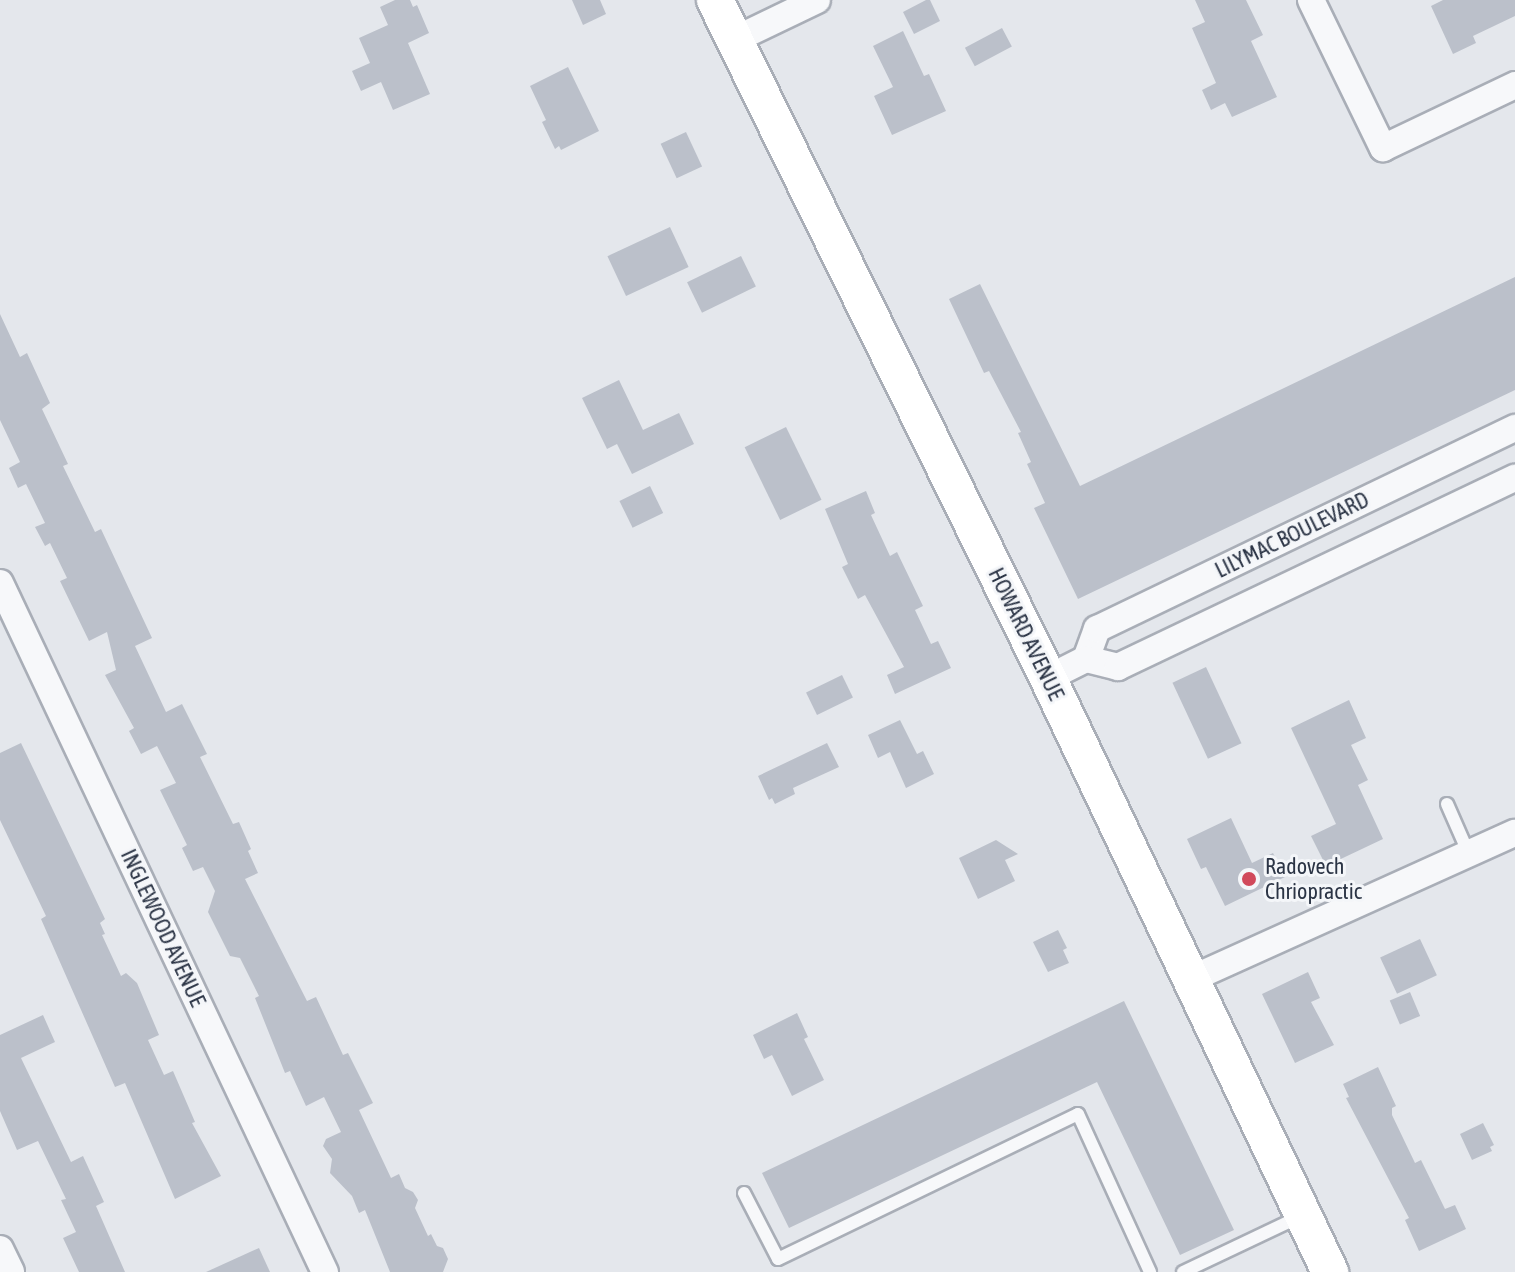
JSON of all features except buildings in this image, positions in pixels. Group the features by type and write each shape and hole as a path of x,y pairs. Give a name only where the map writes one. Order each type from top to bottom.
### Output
{"street":[{"name":"HOWARD AVENUE","path":"715,0 1048,678 1330,1272"},
{"path":"734,40 817,0"},
{"path":"1311,0 1383,148 1515,85"},
{"name":"LILYMAC BOULEVARD","path":"1515,428 1097,629 1086,659 1118,667 1515,478"},
{"name":"INGLEWOOD AVENUE","path":"0,583 325,1272"},
{"path":"1048,678 1086,659"},
{"path":"1191,979 1515,833"},
{"path":"0,1249 11,1272"}],"lane":[{"path":"1447,804 1469,854"},
{"path":"744,1193 778,1259 1078,1114 1150,1272"},
{"path":"1183,1272 1303,1215"}],"place":[{"name":"Radovech Chriopractic","path":"1249,879"}]}
